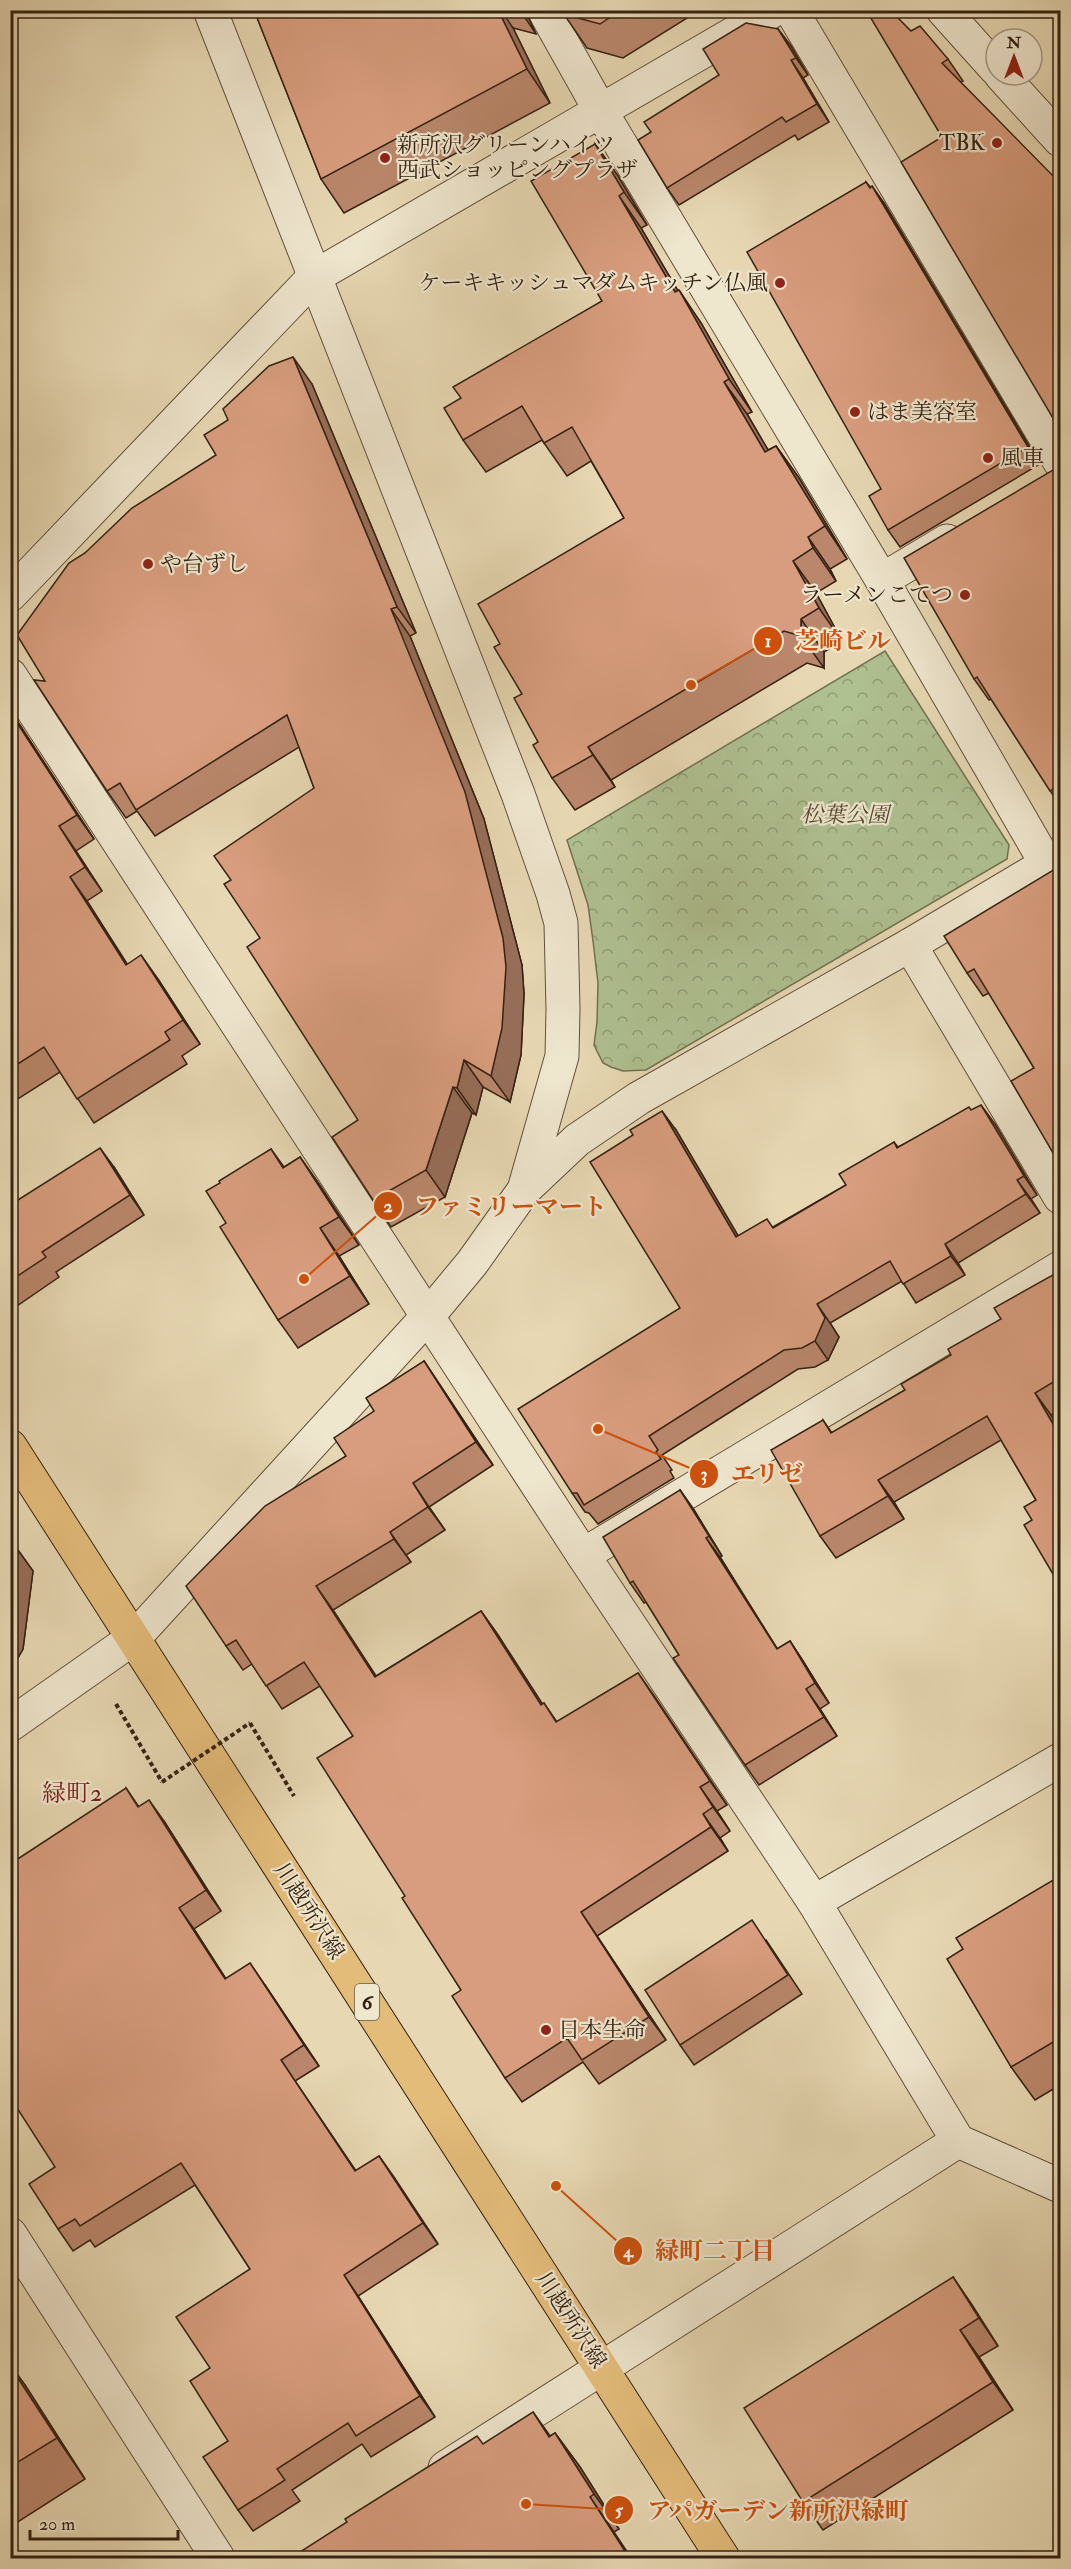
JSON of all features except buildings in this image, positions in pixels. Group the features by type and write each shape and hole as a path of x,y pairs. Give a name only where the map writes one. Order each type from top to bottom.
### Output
{"main road":[{"name":"川越所沢線","path":"10,1446 135,1637 723,2559"}],"street":[{"path":"210,10 518,794 561,923 562,1056 524,1190"},
{"path":"10,1725 135,1637 428,1316 472,1263 524,1190 577,1140 639,1098 910,945 1053,859 882,580 600,110 544,10"},
{"path":"10,596 314,277 774,10"},
{"path":"791,10 1054,474"},
{"path":"943,10 984,56"},
{"path":"1012,87 1060,140"},
{"path":"882,580 971,527"},
{"path":"10,675 583,1555 814,1902 958,2141 1060,2186"},
{"path":"910,945 1060,1197"},
{"path":"583,1555 1060,1268"},
{"path":"814,1902 1060,1760"},
{"path":"423,2482 958,2141"},
{"path":"10,2234 218,2559"}],"path":[{"path":"116,1704 162,1782 250,1723 294,1796"}],"green space":[{"name":"松葉公園","path":"885,651 1009,845 1007,859 646,1070 623,1071 603,1063 594,1045 598,983 588,905 567,840"}],"place":[{"name":"TBK","path":"997,143"},
{"name":"新所沢グリーンハイツ 西武ショッピングプラザ","path":"385,158"},
{"name":"ケーキキッシュマダムキッチン仏風","path":"780,283"},
{"name":"はま美容室","path":"855,412"},
{"name":"風車","path":"988,458"},
{"name":"や台ずし","path":"148,564"},
{"name":"ラーメンこてつ","path":"965,595"},
{"name":"芝崎ビル","path":"691,685"},
{"name":"ファミリーマート","path":"304,1279"},
{"name":"エリゼ","path":"598,1429"},
{"name":"日本生命","path":"546,2030"},
{"name":"緑町二丁目","path":"556,2186"},
{"name":"アパガーデン新所沢緑町","path":"526,2504"}],"district":[{"name":"緑町2","path":"72,1793"}]}
